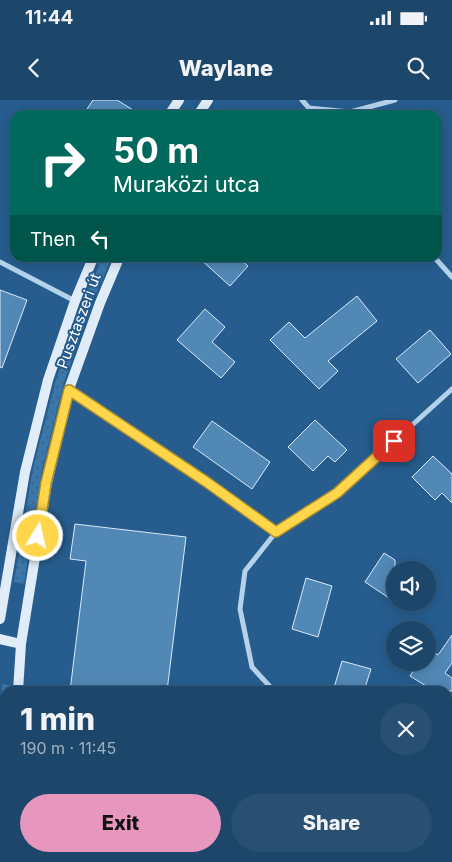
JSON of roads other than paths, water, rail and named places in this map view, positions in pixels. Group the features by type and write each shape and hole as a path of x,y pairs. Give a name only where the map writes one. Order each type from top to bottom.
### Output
{"street":[{"path":"302,100 308,108 329,110"},
{"path":"358,110 395,100"},
{"path":"0,262 74,301"},
{"name":"Pusztaszeri út","path":"0,619 25,472 48,380 74,301 91,262"},
{"name":"Pusztaszeri út","path":"18,686 21,644 46,483 69,390 100,303 117,262"},
{"path":"439,262 452,277"},
{"path":"269,686 252,667 240,609 246,571 276,532 337,493 452,389"},
{"path":"69,390 208,483 276,532"},
{"path":"0,639 21,644"}]}
